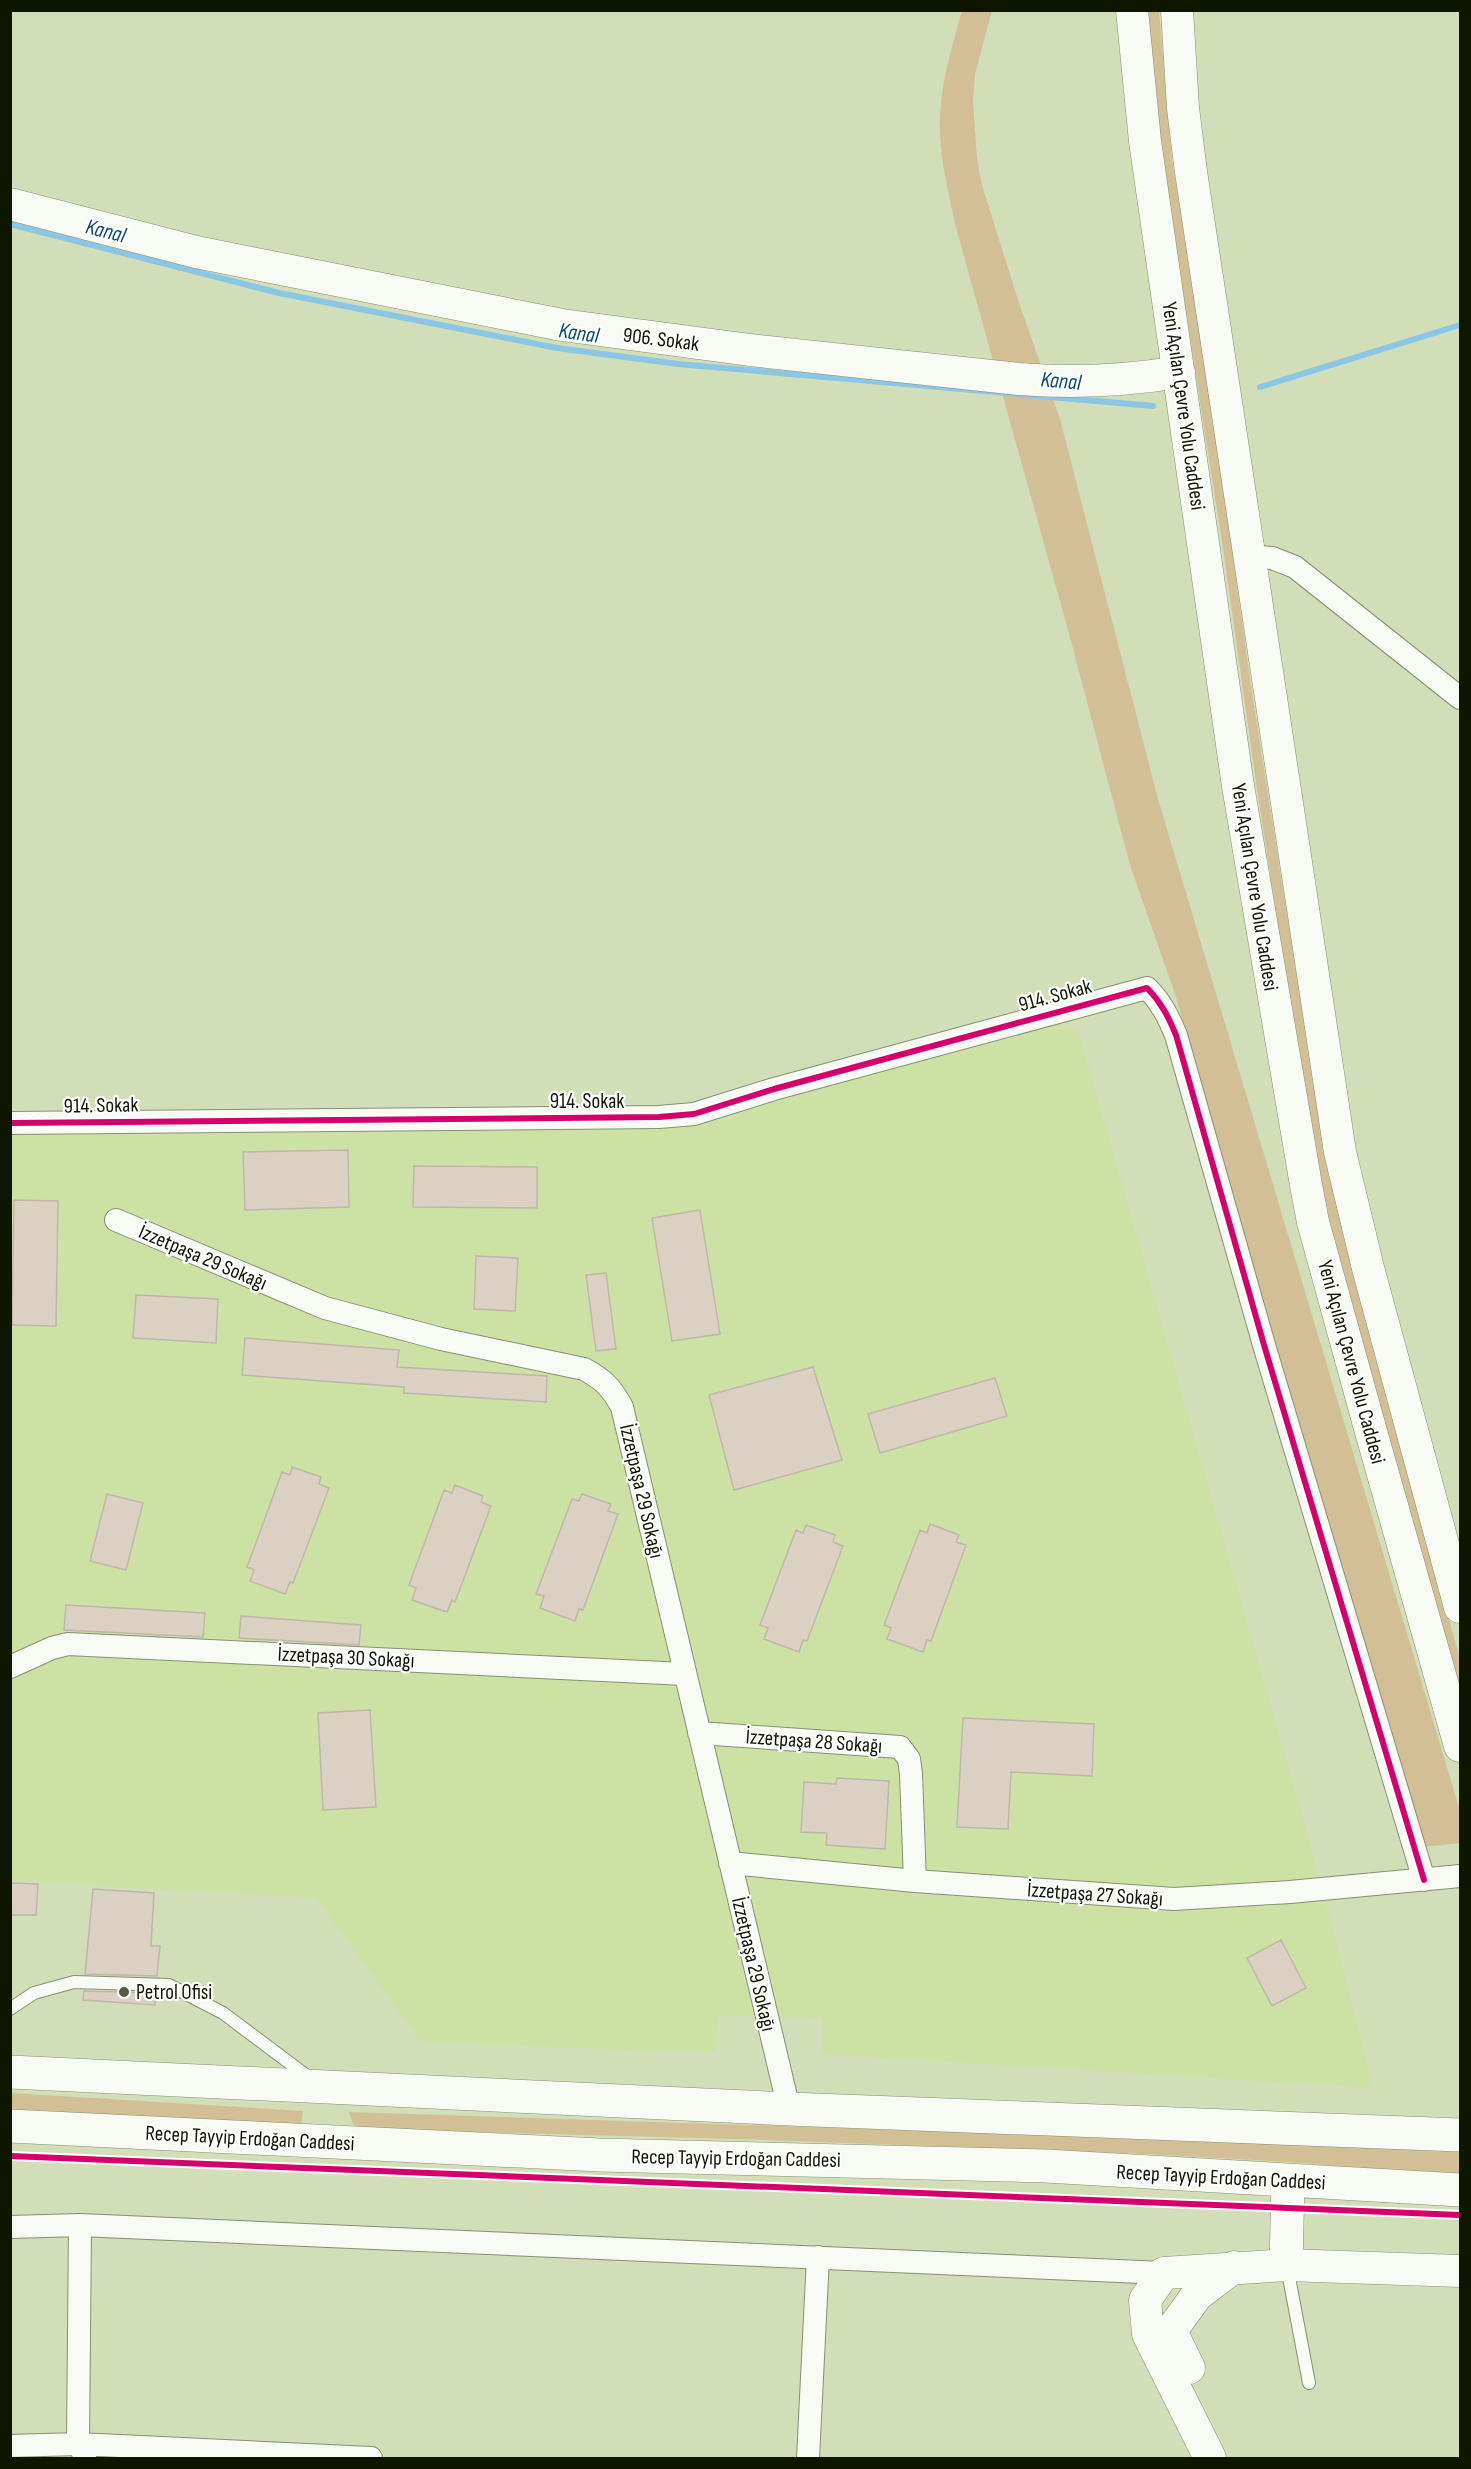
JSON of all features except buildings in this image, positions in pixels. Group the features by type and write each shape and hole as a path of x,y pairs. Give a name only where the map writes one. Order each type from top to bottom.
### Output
{"main road":[{"name":"Yeni Açılan Çevre Yolu Caddesi","path":"1132,10 1146,141 1238,786 1313,1222 1461,1746"},
{"name":"Yeni Açılan Çevre Yolu Caddesi","path":"1177,10 1183,108 1191,172 1340,1152 1368,1268 1461,1607"},
{"name":"906. Sokak","path":"10,204 196,252 562,325 750,350 1019,379 1059,382 1101,381 1138,379 1179,372"},
{"path":"10,2072 789,2109 1461,2135"},
{"name":"Recep Tayyip Erdoğan Caddesi","path":"10,2127 599,2155 1046,2166 1461,2190"},
{"path":"1286,2265 1288,2181"},
{"path":"1210,2458 1148,2334 1145,2300 1164,2273 1286,2265 1461,2271"},
{"path":"1232,2458 1171,2331 1197,2295 1234,2267"}],"street":[{"path":"1250,556 1272,558 1295,567 1461,698"},
{"name":"914. Sokak","path":"10,1123 659,1117 694,1114 774,1089 1147,988 1158,998 1176,1035 1281,1401 1424,1880"},
{"name":"İzzetpaşa 29 Sokağı","path":"116,1220 325,1308 441,1339 584,1369 603,1379 622,1407 789,2109"},
{"name":"İzzetpaşa 30 Sokağı","path":"10,1667 52,1648 68,1644 685,1674"},
{"name":"İzzetpaşa 28 Sokağı","path":"699,1733 900,1747 909,1760 911,1774 915,1881"},
{"name":"İzzetpaşa 27 Sokağı","path":"730,1863 915,1881 1174,1899 1233,1897 1461,1876"},
{"path":"80,2225 82,2451"},
{"path":"10,2227 80,2225 1164,2273"},
{"path":"808,2458 818,2257"},
{"path":"10,2446 82,2451 371,2458"}],"lane":[{"path":"10,2009 34,1993 74,1982 169,1985 223,2013 321,2087"},
{"path":"1286,2265 1309,2383"}],"shaded area":[{"path":"962,11 992,11 975,74 973,102 977,159 982,185 1019,303 1060,419 1158,799 1460,1811 1460,1843 1421,1847 1175,994 1130,865 1068,630 955,224 942,156 940,117 946,71"},
{"path":"1147,11 1159,11 1172,160 1209,384 1252,693 1327,1168 1460,1659 1460,1698 1352,1309 1314,1157 1163,164"},
{"path":"1031,1024 1058,1025 1078,1030 1311,1847 1374,2088 821,2054 822,2018 719,2015 715,2053 421,2042 316,1898 11,1881 10,1133 704,1124"},
{"path":"11,2093 303,2111 301,2125 11,2112"},
{"path":"349,2112 1152,2138 1460,2152 1460,2176 1290,2162 1147,2154 736,2139 359,2129 353,2124"}],"waterway":[{"name":"Kanal","path":"10,224 279,293 557,348 678,364 1153,406"},
{"name":"Kanal","path":"1260,387 1460,325"}],"cycle path":[{"path":"10,1123 659,1117 694,1114 774,1089 1147,988 1164,1010 1176,1035 1264,1345 1424,1880"},
{"path":"10,2156 1460,2215"}],"place":[{"name":"Petrol Ofisi","path":"124,1992"}]}
